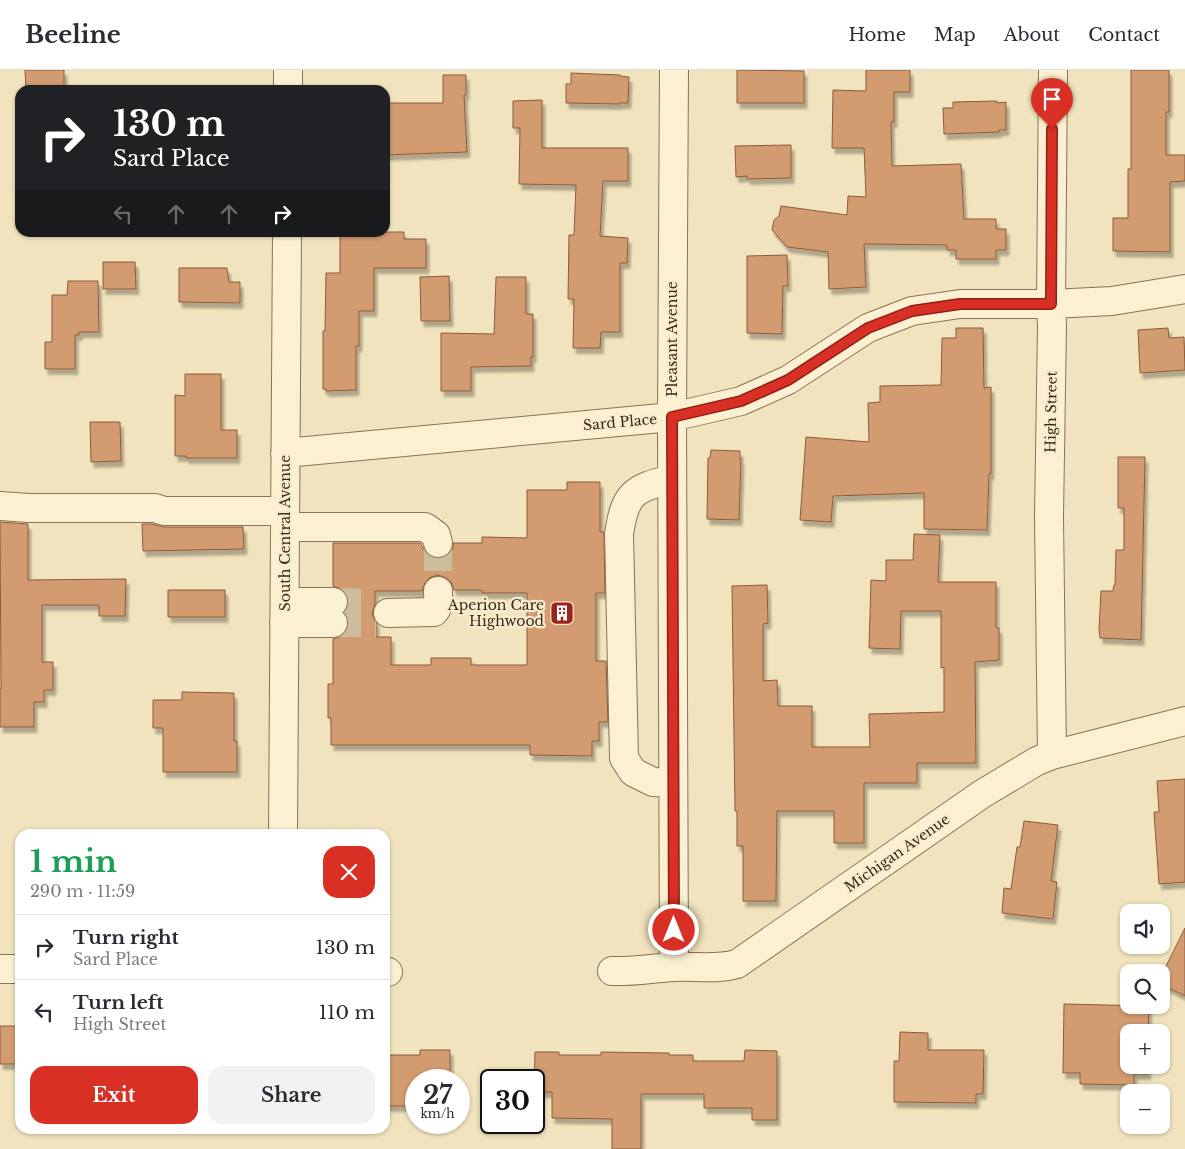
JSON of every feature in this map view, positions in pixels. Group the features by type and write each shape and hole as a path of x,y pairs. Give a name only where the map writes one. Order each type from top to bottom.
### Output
{"street":[{"path":"288,70 288,85"},
{"name":"Pleasant Avenue","path":"674,70 672,417 674,967"},
{"name":"High Street","path":"1052,755 1049,517 1053,70"},
{"name":"South Central Avenue","path":"283,829 287,237"},
{"name":"Sard Place","path":"285,453 672,417 741,401 788,380 868,328 912,311 960,304 1051,304 1112,300 1185,289"},
{"path":"672,479 647,485 632,495 622,511 619,534 624,758 633,772 653,782 673,783"},
{"path":"0,506 29,508 155,508 285,519 425,527 436,535 438,543"},
{"path":"380,613 434,612 438,605 438,590"},
{"path":"285,613 333,613"},
{"name":"Michigan Avenue","path":"612,971 638,972 674,967 723,968 737,964 982,794 1037,761 1052,755 1185,722"},
{"path":"0,969 15,969"}],"building":[{"path":"25,70 64,70 64,85 26,85"},
{"path":"737,70 804,71 804,103 737,103"},
{"path":"866,70 910,70 910,92 894,92 894,122 891,122 892,166 961,164 964,219 996,219 996,229 1006,229 1006,250 996,250 996,259 956,259 956,250 947,250 947,245 864,244 866,287 829,289 828,252 787,247 772,230 774,220 779,216 781,206 847,215 848,196 866,197 864,148 832,148 833,90 866,91"},
{"path":"1131,70 1169,70 1169,112 1166,112 1166,155 1185,155 1185,181 1170,182 1170,252 1113,251 1113,218 1128,218 1128,169 1131,169"},
{"path":"571,73 629,77 628,103 566,103 566,84 571,84"},
{"path":"443,75 466,75 466,95 464,95 467,152 390,155 390,103 443,103"},
{"path":"542,100 542,148 628,148 628,181 603,181 600,236 628,238 627,263 620,263 620,332 601,332 600,348 573,348 574,299 568,299 569,235 574,235 576,185 519,184 520,128 513,128 513,101"},
{"path":"997,101 997,103 1006,102 1006,130 999,130 999,132 944,134 943,108 953,108 953,102"},
{"path":"791,145 791,178 747,179 747,176 736,177 735,146"},
{"path":"390,232 404,232 404,239 426,239 426,268 374,268 374,311 359,311 359,346 356,346 356,390 326,391 326,389 323,389 323,331 325,331 326,273 340,273 340,237 390,237"},
{"path":"787,255 788,286 783,286 782,334 747,333 747,256"},
{"path":"103,262 135,262 136,289 103,289"},
{"path":"179,268 227,268 229,282 240,282 240,303 179,302"},
{"path":"449,276 450,321 421,321 420,277"},
{"path":"496,277 526,277 526,314 533,314 533,357 531,357 531,366 471,367 471,391 441,391 441,333 494,334"},
{"path":"68,281 98,281 99,332 79,332 79,335 75,335 75,369 45,369 45,342 52,342 52,295 67,295"},
{"path":"956,328 983,328 984,388 991,387 991,474 989,474 987,530 924,529 924,493 833,496 831,522 800,520 806,437 869,442 868,403 880,402 880,386 941,385 942,338 956,338"},
{"path":"1168,328 1169,338 1184,337 1185,370 1140,373 1138,330"},
{"path":"185,374 221,374 221,430 237,430 237,458 186,458 186,456 175,456 175,395 185,396"},
{"path":"90,422 120,422 121,461 91,462"},
{"path":"711,450 740,451 739,520 707,519 708,458 710,458"},
{"path":"1118,457 1145,457 1141,640 1100,638 1101,591 1113,591 1115,585 1116,550 1124,550 1124,508 1118,508"},
{"name":"Aperion Care Highwood","path":"567,482 600,482 600,532 604,532 605,593 596,593 596,661 606,661 608,722 599,722 599,741 592,741 592,756 530,755 530,745 331,745 331,718 328,718 328,684 333,684 333,639 341,636 347,630 349,623 344,612 349,602 347,595 341,589 333,586 333,543 420,543 427,554 434,558 441,558 449,554 453,548 453,543 482,543 482,537 527,538 527,490 567,490","holes":["438,575 451,582 454,590 482,590 482,593 527,593 527,665 471,665 471,658 431,658 431,665 391,665 391,637 376,637 376,622 372,614 375,604 375,591 422,591 429,578"]},
{"path":"0,522 28,524 28,580 126,579 125,616 99,616 99,605 42,605 42,662 53,662 53,690 44,690 44,702 34,702 34,727 0,727"},
{"path":"142,524 164,527 243,527 244,549 143,551"},
{"path":"914,534 940,535 938,582 996,582 996,628 999,628 999,660 975,662 976,763 917,763 917,783 864,783 864,843 834,843 834,811 777,811 776,901 743,901 743,846 737,846 737,811 735,811 732,586 767,585 768,623 763,624 763,681 777,680 778,706 812,706 812,747 870,747 869,714 944,712 944,667 941,668 941,611 901,611 900,649 869,648 871,580 886,581 886,560 913,560"},
{"path":"168,590 225,590 225,617 168,617"},
{"path":"182,692 234,693 234,741 237,741 237,772 163,772 163,728 153,728 153,700 182,700"},
{"path":"1185,779 1185,882 1159,884 1154,812 1159,812 1157,781"},
{"path":"1024,821 1058,825 1051,881 1057,882 1053,919 1002,913 1004,888 1011,889 1017,847 1020,847"},
{"path":"1185,928 1185,996 1170,988 1170,964 1167,964"},
{"path":"1064,1004 1120,1005 1120,1014 1149,1014 1148,1024 1120,1024 1120,1074 1134,1074 1134,1084 1080,1084 1080,1073 1063,1073"},
{"path":"0,1026 15,1026 15,1064 0,1064"},
{"path":"900,1032 928,1033 928,1050 984,1050 983,1094 976,1094 976,1103 894,1102 894,1061 899,1061"},
{"path":"420,1050 450,1050 450,1069 405,1069 405,1106 390,1106 390,1055 420,1055"},
{"path":"745,1050 777,1051 777,1120 752,1120 752,1108 704,1108 704,1094 641,1094 641,1149 612,1149 612,1119 552,1118 552,1092 545,1092 545,1069 535,1069 535,1052 559,1052 559,1055 601,1055 601,1052 669,1053 669,1055 693,1055 693,1061 744,1061"}],"tunnel":[{"path":"438,543 438,591"},
{"path":"333,602 375,603"},
{"path":"333,623 376,623"}],"place":[{"name":"Aperion Care Highwood","path":"562,613"}],"route":[{"path":"674,930 672,417 741,401 788,380 868,328 912,311 960,304 1051,304 1052,129"}]}
